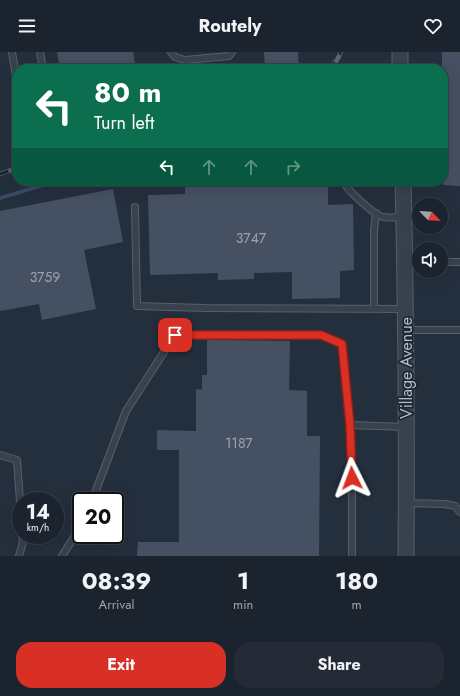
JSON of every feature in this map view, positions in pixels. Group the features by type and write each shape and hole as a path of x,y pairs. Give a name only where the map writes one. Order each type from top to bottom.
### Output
{"street":[{"path":"400,52 400,64"},
{"name":"Village Avenue","path":"403,186 404,216 412,262 406,309 406,556"}],"lane":[{"path":"12,52 14,64"},
{"path":"40,52 42,64"},
{"path":"171,52 174,58 185,60 229,56 232,52"},
{"path":"346,186 376,213 384,217 404,216"},
{"path":"135,207 137,306 205,308 406,309"},
{"path":"374,308 374,230 376,213"},
{"path":"448,262 460,262"},
{"path":"406,330 460,330"},
{"path":"95,492 126,411 175,335 321,335 342,344 350,425 352,556"},
{"path":"350,425 407,427"},
{"path":"0,454 17,460 19,492"},
{"path":"406,503 445,504 455,506 460,512"},
{"path":"62,556 72,540"},
{"path":"19,556 22,544"}],"building":[{"path":"57,52 133,52 135,64 59,64"},
{"path":"264,52 298,52 299,64 265,64"},
{"path":"442,52 460,52 460,186 448,185 448,64 442,64"},
{"path":"185,186 328,186 328,205 353,204 354,270 340,271 340,298 292,299 292,272 254,273 254,279 218,280 218,273 150,275 148,195 185,194"},
{"path":"113,189 123,242 84,250 96,309 42,320 39,304 0,311 0,211"},
{"path":"207,340 290,341 289,390 307,391 307,436 320,436 319,556 137,556 138,542 179,542 179,450 157,450 157,430 196,431 196,389 202,390 202,375 207,375"}],"waterway":[{"path":"0,198 40,186"}],"railway":[{"path":"333,64 341,52"},
{"path":"0,174 12,170"}],"route":[{"path":"175,335 321,335 342,344 350,425 352,478"}]}
